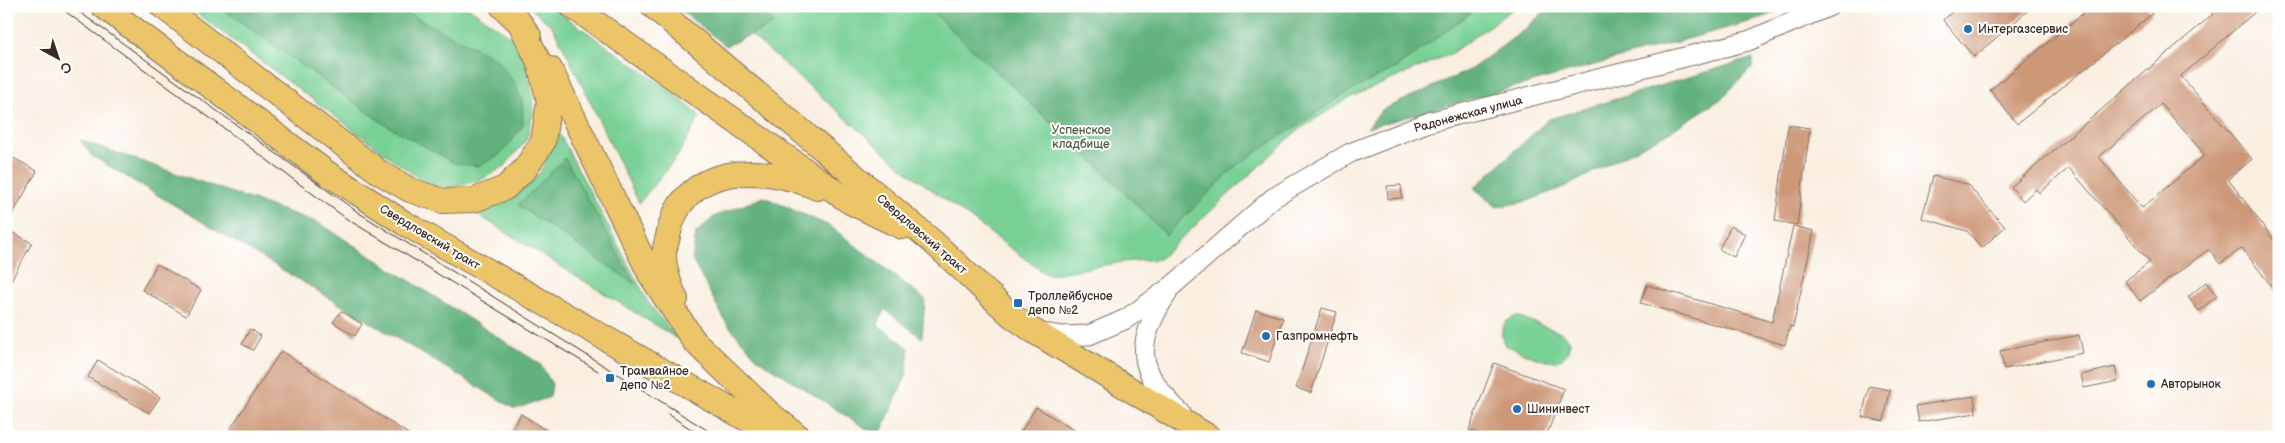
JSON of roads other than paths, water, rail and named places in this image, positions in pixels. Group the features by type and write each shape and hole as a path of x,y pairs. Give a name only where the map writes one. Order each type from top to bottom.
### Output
{"main road":[{"name":"Свердловский тракт","path":"103,6 327,173 404,223 778,437"},
{"path":"162,6 379,172 410,190 443,201 474,200 505,188 525,169 543,142 549,101 538,60 520,23"},
{"path":"502,6 520,23 554,75 650,274 694,341 770,414 799,437"},
{"path":"572,6 850,202"},
{"name":"Свердловский тракт","path":"653,6 932,242 1011,315 1034,332 1207,436"},
{"path":"694,341 672,291 664,255 670,223 685,196 704,184 727,174 755,171 800,180 932,242"}],"street":[{"name":"Радонежская улица","path":"1034,332 1061,336 1089,335 1126,319 1172,286 1273,198 1350,153 1429,122 1748,41 1830,6"},
{"path":"1172,286 1155,312 1144,338 1144,361 1163,396 1207,436"}],"tram line":[{"path":"58,6 347,219 598,371"},
{"path":"71,6 359,213 718,437"},
{"path":"668,414 703,437"}],"place":[{"name":"Интергазсервис","path":"1968,29"},
{"name":"Троллейбусное депо №2","path":"1018,303"},
{"name":"Газпромнефть","path":"1266,336"},
{"name":"Трамвайное депо №2","path":"610,378"},
{"name":"Авторынок","path":"2151,384"},
{"name":"Шининвест","path":"1517,409"}],"park label":[{"name":"Успенское кладбище","path":"1081,137"}]}
